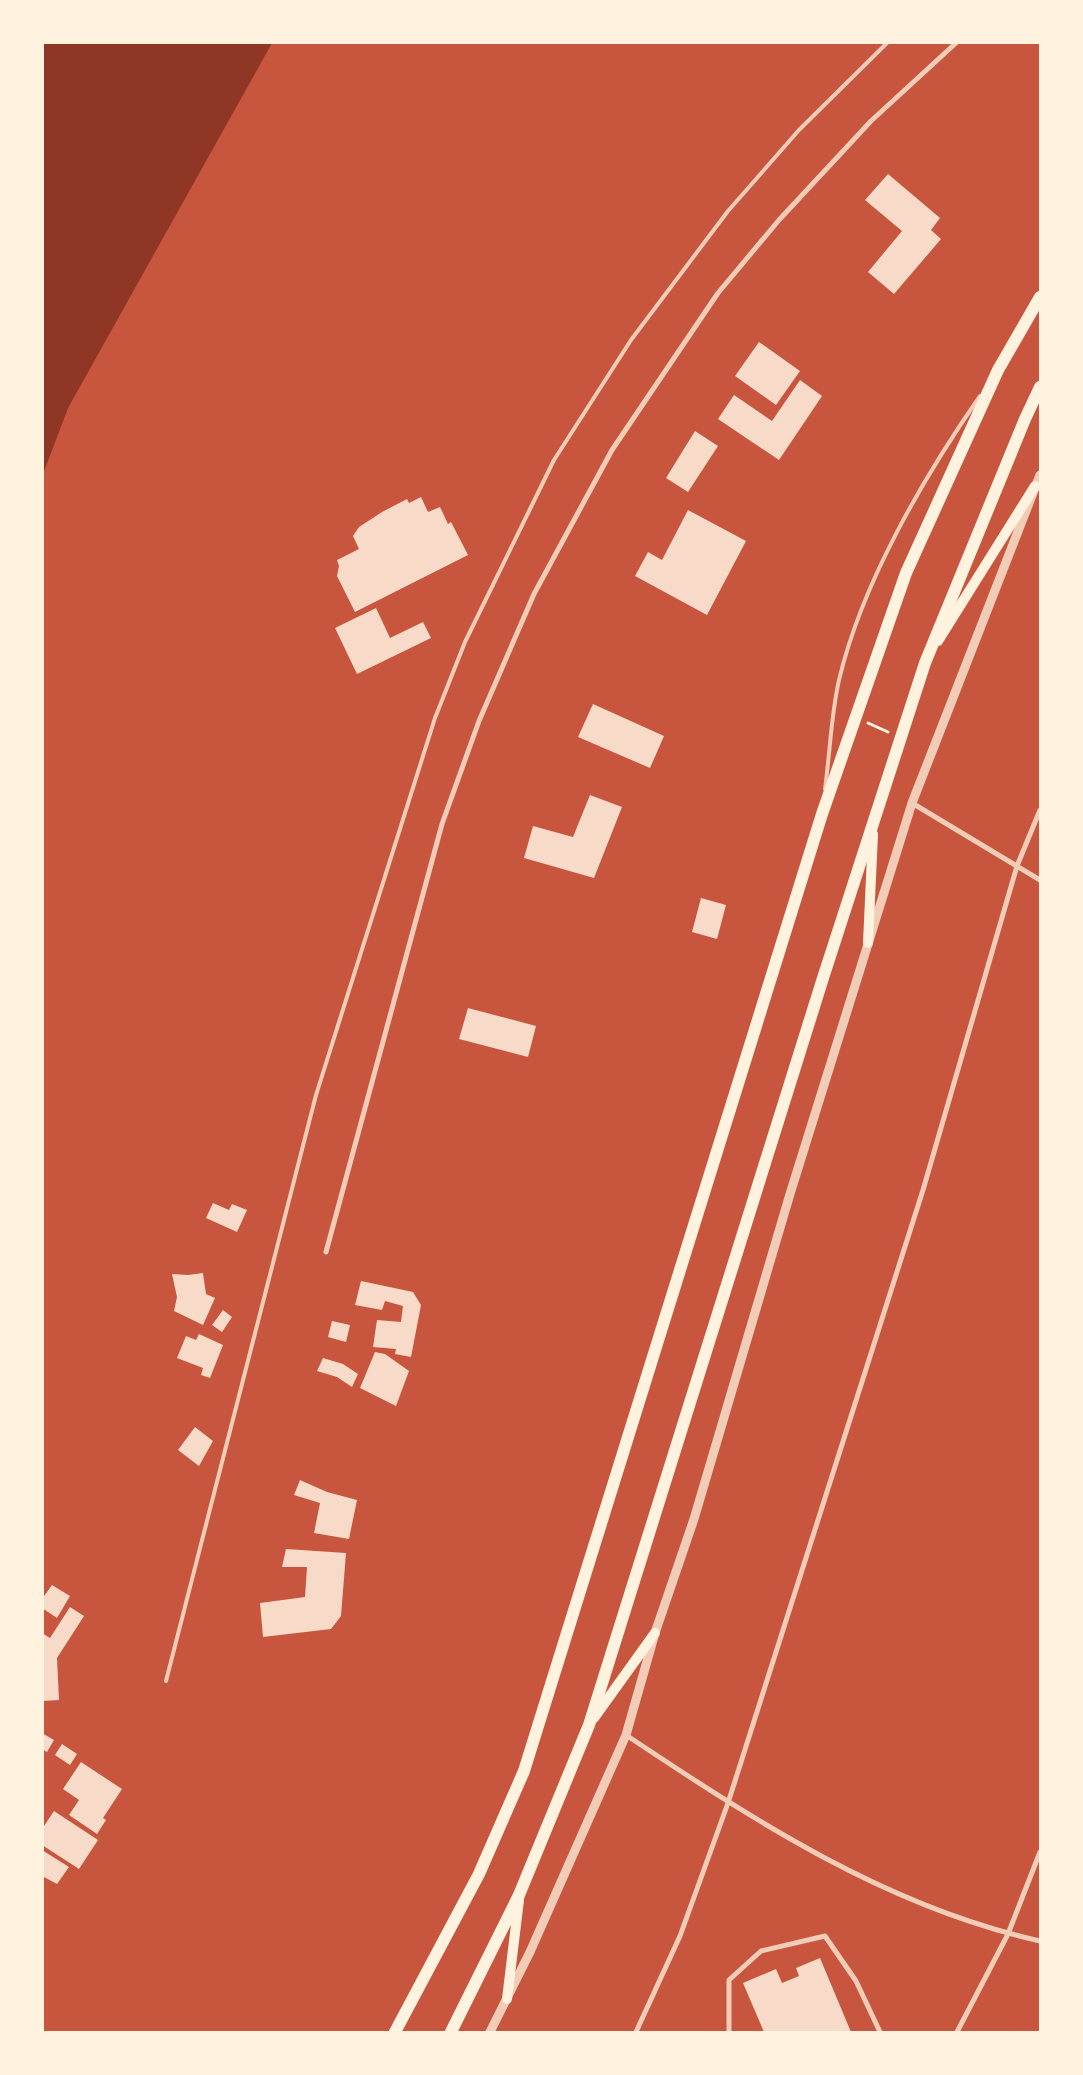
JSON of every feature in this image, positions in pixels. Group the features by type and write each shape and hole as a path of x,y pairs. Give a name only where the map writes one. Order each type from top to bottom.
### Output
{"main road":[{"path":"394,2029 409,2006 479,1874 524,1771 822,814 906,573 998,370 1040,296"},
{"path":"451,2032 519,1895 589,1725 873,822 925,663 1025,419 1040,387"},
{"path":"925,663 1035,486"},
{"path":"868,943 873,822"},
{"path":"589,1725 656,1633"},
{"path":"507,1999 519,1895"}],"street":[{"path":"326,1252 442,824 479,721 534,594 612,450 718,293 779,220 871,121 957,42"},
{"path":"490,2032 530,1952 626,1735 656,1633 694,1518 790,1194 912,803 1040,475"},
{"path":"912,803 1040,880"},
{"path":"636,2032 680,1936 728,1803 923,1190 1017,866 1040,810"},
{"path":"626,1735 728,1803 855,1875 955,1918 1008,1934 1040,1941"},
{"path":"957,2032 1008,1934 1040,1852"},
{"path":"729,2032 729,1980 761,1951 825,1936 856,1981 880,2032"}],"lane":[{"path":"166,1681 316,1095 432,728 464,642 554,460 631,340 728,212 800,130 888,42"},
{"path":"822,814 839,682 853,632 889,548 945,447 998,370"}],"path":[{"path":"856,717 900,738"}],"shaded area":[{"path":"43,42 272,43 68,408 43,474"}],"building":[{"path":"888,174 940,218 931,230 941,239 894,294 868,272 902,231 865,200"},
{"path":"759,342 800,371 776,405 735,376"},
{"path":"800,380 822,396 779,460 718,419 734,395 772,421"},
{"path":"695,431 718,446 688,492 666,478"},
{"path":"421,497 428,512 440,507 448,524 451,522 468,555 355,612 337,576 339,566 337,560 359,549 353,536 359,527 407,499 409,503"},
{"path":"688,510 746,541 707,615 635,576 648,552 662,560"},
{"path":"376,608 390,638 423,622 431,638 357,674 335,628"},
{"path":"593,704 664,736 650,768 578,737"},
{"path":"590,795 622,807 594,878 524,858 533,826 573,837"},
{"path":"701,898 726,905 717,939 692,932"},
{"path":"468,1008 536,1026 528,1057 459,1039"},
{"path":"213,1203 229,1210 232,1204 247,1210 237,1232 206,1218"},
{"path":"203,1273 206,1294 215,1298 203,1325 174,1311 177,1297 172,1274 188,1275"},
{"path":"361,1281 413,1292 421,1305 411,1357 395,1354 396,1349 373,1347 377,1320 401,1322 403,1306 385,1301 382,1310 355,1305"},
{"path":"223,1310 232,1317 222,1332 212,1325"},
{"path":"332,1321 350,1325 346,1342 328,1337"},
{"path":"199,1334 223,1345 210,1378 201,1375 203,1368 177,1358 186,1336 196,1340"},
{"path":"375,1352 385,1354 409,1371 396,1406 360,1388"},
{"path":"323,1358 343,1364 358,1374 352,1387 337,1377 317,1371"},
{"path":"195,1427 213,1441 199,1466 178,1450"},
{"path":"300,1480 327,1492 357,1500 349,1539 314,1533 320,1503 294,1495"},
{"path":"286,1549 346,1553 341,1616 331,1629 263,1637 260,1603 305,1597 307,1567 282,1567"},
{"path":"52,1585 70,1596 57,1618 42,1608 42,1599"},
{"path":"70,1607 84,1616 57,1658 59,1700 43,1701 42,1633 50,1638"},
{"path":"42,1733 54,1740 47,1752 42,1749"},
{"path":"62,1744 77,1754 70,1765 55,1755"},
{"path":"81,1762 122,1789 103,1818 106,1820 97,1834 69,1815 79,1800 63,1789"},
{"path":"54,1811 98,1840 79,1869 42,1845 42,1829"},
{"path":"42,1850 69,1867 57,1884 42,1876"},
{"path":"820,1958 851,2032 764,2032 743,1983 776,1969 782,1983 799,1976 796,1968"}]}
